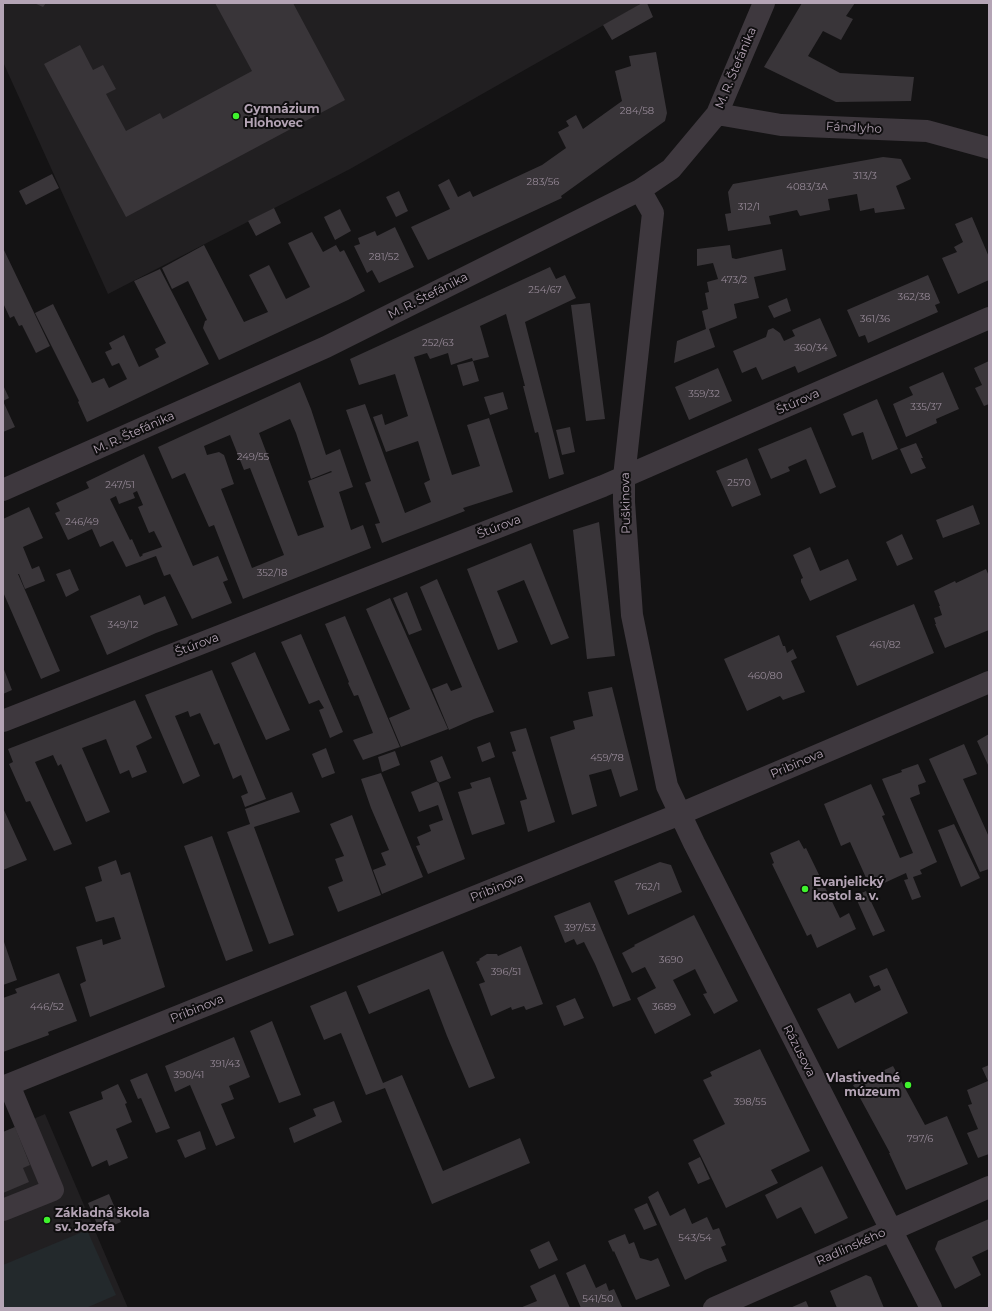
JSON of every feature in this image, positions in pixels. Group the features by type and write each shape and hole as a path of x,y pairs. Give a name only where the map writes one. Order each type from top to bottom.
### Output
{"street":[{"name":"M. R. Štefánika","path":"3,490 326,348 640,190 671,169 717,114 764,3"},
{"name":"Fándlyho","path":"717,114 781,125 927,131 989,148"},
{"name":"Puškinova","path":"640,190 653,213 624,477 624,502 632,615 667,786 680,814"},
{"name":"Štúrova","path":"3,722 624,477 989,318"},
{"name":"Pribinova","path":"6,1086 680,814 989,682"},
{"name":"Rázusova","path":"680,814 931,1308"},
{"path":"3,1210 53,1190 6,1086"},
{"name":"Radlinského","path":"714,1308 989,1187"}],"shaded area":[{"name":"Gymnázium Hlohovec","path":"3,3 638,3 639,5 350,169 108,294 3,62"},
{"name":"Základná škola sv. Jozefa","path":"45,1114 128,1308 3,1308 3,1132"},
{"path":"87,1230 116,1295 86,1308 3,1308 3,1265"}],"building":[{"path":"34,3 46,3 43,7"},
{"path":"215,3 293,3 345,100 126,217 44,64 80,45 93,70 103,65 116,89 106,94 126,131 160,113 163,119 252,71"},
{"path":"642,3 647,3 653,17 612,40 603,25"},
{"path":"802,3 855,3 846,16 853,19 841,40 823,31 808,56 840,73 914,77 911,101 836,102 764,67"},
{"path":"656,52 667,113 665,121 561,196 562,198 428,260 411,227 450,209 438,185 449,179 458,197 470,191 473,197 542,165 566,148 558,132 569,126 566,121 576,115 583,129 622,101 615,71 631,66 629,56"},
{"path":"883,157 901,159 911,179 896,186 905,209 875,213 874,208 860,211 857,194 828,199 830,210 800,216 797,210 769,216 771,224 728,231 725,214 731,213 728,192 733,184"},
{"path":"52,174 59,188 26,205 19,191"},
{"path":"399,191 408,211 396,217 386,197"},
{"path":"274,208 281,223 256,236 248,221"},
{"path":"340,209 351,231 335,240 324,217"},
{"path":"972,217 989,257 989,280 958,294 942,258 957,252 954,247 963,242 955,224"},
{"path":"395,227 414,267 379,283 372,270 367,273 354,246 360,244 358,238 375,231 377,236"},
{"path":"312,232 323,252 336,245 340,252 344,250 365,291 219,360 203,328 205,321 207,320 188,281 172,289 162,268 204,245 244,322 268,312 249,275 269,265 286,299 310,287 288,243"},
{"path":"730,245 732,258 736,259 782,249 786,270 754,277 759,298 734,304 737,318 709,329 715,347 674,363 677,341 706,329 702,311 708,309 705,293 709,292 707,282 718,279 713,263 697,266 697,249"},
{"path":"3,248 50,346 36,353 22,325 19,326 14,316 10,318 3,303"},
{"path":"550,267 556,279 565,275 576,298 525,322 564,474 549,479 538,432 535,433 523,386 525,386 506,314 480,326 489,357 473,361 472,358 451,365 448,353 430,359 427,353 414,357 452,475 480,466 467,425 489,418 513,492 463,508 465,511 382,543 375,524 380,523 365,483 371,481 346,410 365,404 405,513 431,502 424,483 430,480 418,441 386,452 373,417 382,414 385,425 408,416 395,374 359,385 350,359"},
{"path":"160,269 209,364 87,422 78,402 79,401 35,313 53,304 92,383 104,378 109,388 127,379 119,363 112,366 105,352 112,349 109,343 124,335 139,367 159,357 155,349 166,343 134,281"},
{"path":"928,275 940,303 935,305 938,312 868,343 865,335 859,337 847,310"},
{"path":"787,298 791,311 774,318 768,306"},
{"path":"590,303 605,419 586,421 571,305"},
{"path":"820,318 837,356 798,373 795,366 762,380 756,367 742,373 733,351 766,337 768,330 773,328 780,333 784,341 795,336 792,330"},
{"path":"473,361 479,381 463,386 457,365"},
{"path":"989,361 989,404 984,406 975,388 982,385 974,368"},
{"path":"718,368 732,401 689,420 675,387"},
{"path":"943,372 959,409 936,419 937,423 906,437 893,404 913,395 909,387"},
{"path":"300,382 311,409 326,455 340,449 353,487 339,492 351,530 363,525 371,548 243,599 214,525 209,527 185,473 172,479 158,447","holes":["290,419 311,479 331,471 332,472 308,481 324,527 298,536 259,433","230,435 244,470 250,468 284,555 252,568 221,489 234,484 224,455 219,452 207,455 204,446"]},
{"path":"3,385 9,398 3,401"},
{"path":"503,392 508,409 490,415 484,397"},
{"path":"877,399 898,449 872,460 863,432 852,436 843,414"},
{"path":"3,401 15,427 3,432"},
{"path":"570,427 575,452 562,455 556,430"},
{"path":"811,427 836,487 820,494 806,459 788,467 790,471 771,479 758,449"},
{"path":"916,443 926,468 911,474 900,449"},
{"path":"144,454 193,566 218,556 228,580 223,582 232,603 192,619 170,574 164,576 156,556 126,567 113,541 100,547 92,529 68,540 55,513 60,511 56,503 89,488 86,482","holes":["137,491 143,505 138,507 149,533 154,531 162,547 142,554 143,555 140,557 110,499 116,496 119,504 135,498 133,493"]},
{"path":"747,458 761,495 732,507 716,471"},
{"path":"973,505 980,524 943,538 936,520"},
{"path":"29,507 43,538 23,547 32,569 39,566 45,581 25,589 18,574 60,671 41,679 3,592 3,519"},
{"path":"599,522 615,656 587,659 573,530"},
{"path":"902,534 913,559 897,566 886,542"},
{"path":"531,543 569,638 551,645 524,580 497,591 518,642 498,650 467,569"},
{"path":"810,547 820,571 848,559 857,580 810,601 801,582 801,579 803,578 793,555"},
{"path":"70,569 79,590 66,597 56,574"},
{"path":"986,569 989,576 989,630 945,648 935,624 934,618 942,615 934,591 955,581 956,583"},
{"path":"437,579 494,712 449,730 432,689 447,683 451,691 462,687 420,587"},
{"path":"407,592 422,630 409,635 393,598"},
{"path":"140,595 144,605 165,596 178,625 107,655 90,616"},
{"path":"390,598 448,729 401,747 389,718 410,709 366,609"},
{"path":"914,604 934,653 857,686 836,636"},
{"path":"345,616 400,747 363,760 353,740 373,733 358,695 354,696 348,683 349,682 325,624"},
{"path":"301,634 343,732 330,738 319,710 324,708 319,700 309,704 281,642"},
{"path":"779,635 787,653 793,649 797,658 791,661 805,692 783,700 780,696 747,711 724,659"},
{"path":"255,652 290,730 266,740 231,663"},
{"path":"3,667 12,690 3,694"},
{"path":"212,670 266,799 245,807 241,796 248,793 241,775 233,779 219,743 214,745 200,713 190,717 188,711 175,716 200,776 183,784 145,695"},
{"path":"612,687 638,790 620,797 611,769 589,775 597,806 572,815 550,737 575,729 573,721 593,716 588,692"},
{"path":"135,700 152,738 136,746 147,772 132,778 129,770 120,774 106,739 82,748 110,812 86,822 61,764 58,766 53,755 35,762 72,844 54,851 30,801 26,802 9,764 13,762 8,749"},
{"path":"526,728 555,822 528,832 520,801 527,799 512,752 516,751 510,732"},
{"path":"989,734 989,767 977,741"},
{"path":"490,742 495,757 482,762 477,747"},
{"path":"964,744 977,774 963,779 989,837 989,869 980,872 929,759"},
{"path":"326,748 335,773 322,778 312,754"},
{"path":"395,751 400,765 382,772 378,757"},
{"path":"442,756 451,778 438,783 430,761"},
{"path":"918,764 926,782 918,785 920,794 910,798 937,862 920,870 922,874 913,877 921,897 912,900 904,880 908,879 906,873 871,889 850,842 841,846 824,804 871,784 885,815 882,816 900,858 913,853 882,779 902,772 901,770"},
{"path":"381,773 423,877 382,894 373,870 386,865 381,853 389,850 371,808 361,779"},
{"path":"490,777 505,824 472,835 458,792 472,788 470,783"},
{"path":"438,781 465,859 428,874 416,846 420,845 417,837 431,831 429,825 443,820 438,805 419,812 411,792"},
{"path":"292,792 300,812 254,827 294,935 269,944 227,832 250,824 245,809"},
{"path":"3,808 27,860 3,870"},
{"path":"352,815 381,895 338,912 328,887 343,881 335,859 344,856 330,824"},
{"path":"954,824 980,878 961,887 938,830"},
{"path":"212,836 253,951 226,961 184,846"},
{"name":"Evanjelický kostol a. v.","path":"799,840 804,849 806,848 840,918 849,913 856,929 817,948 811,934 807,936 772,864 774,863 770,853"},
{"path":"116,860 121,875 130,872 165,987 90,1017 80,984 86,981 76,947 102,939 103,945 121,939 114,917 96,922 85,887 102,881 98,867"},
{"path":"660,862 671,865 682,892 628,915 614,881"},
{"path":"866,891 885,931 873,936 855,896"},
{"path":"590,902 631,1000 613,1007 584,942 577,945 574,939 565,943 554,916"},
{"path":"694,915 738,1001 714,1014 703,994 707,993 695,969 673,980 691,1015 655,1034 637,998 656,988 645,967 632,973 622,953 635,946 634,945"},
{"path":"3,939 17,980 3,985"},
{"path":"521,946 543,1004 526,1010 524,1006 512,1010 511,1007 491,1016 479,984 485,982 476,962 487,954 497,954 498,956"},
{"path":"443,951 495,1078 469,1088 429,989 369,1014 357,986"},
{"path":"887,968 908,1013 838,1049 817,1009 850,993 855,1003 881,990 879,985 874,987 869,976"},
{"path":"59,973 77,1021 48,1032 49,1035 3,1052 3,998 17,993 15,989"},
{"path":"346,991 383,1083 402,1075 443,1171 520,1138 530,1163 432,1204 385,1088 366,1095 341,1033 324,1040 310,1006"},
{"path":"575,998 584,1018 564,1026 556,1006"},
{"path":"272,1021 301,1095 279,1103 250,1031"},
{"path":"234,1037 250,1077 229,1086 234,1099 221,1104 235,1138 216,1146 190,1085 175,1092 165,1066"},
{"path":"760,1049 810,1151 771,1170 778,1183 726,1208 693,1140 725,1124 703,1080 712,1076 710,1072"},
{"path":"989,1065 989,1154 978,1158 967,1133 978,1129 968,1105 972,1104 967,1090 988,1081 982,1068"},
{"path":"893,1066 925,1125 947,1116 968,1164 906,1190 890,1153 853,1085"},
{"path":"147,1073 170,1128 156,1133 141,1098 138,1099 130,1080"},
{"path":"118,1084 127,1103 125,1104 132,1122 116,1129 128,1158 109,1166 107,1160 92,1167 69,1112 103,1099 101,1092"},
{"path":"334,1101 342,1122 294,1143 289,1128 316,1116 313,1109"},
{"path":"15,1127 30,1165 23,1168 29,1182 3,1193 3,1132"},
{"path":"200,1131 206,1149 185,1158 177,1140"},
{"path":"700,1157 710,1179 698,1184 688,1163"},
{"path":"822,1166 848,1218 815,1234 801,1207 777,1219 765,1195"},
{"path":"658,1191 670,1216 685,1208 692,1224 707,1217 713,1230 719,1228 726,1245 721,1247 727,1261 685,1280 648,1197"},
{"path":"109,1194 121,1222 100,1231 88,1203"},
{"path":"647,1203 657,1225 644,1230 634,1209"},
{"path":"989,1219 989,1249 972,1257 981,1275 955,1289 935,1249 938,1241"},
{"path":"625,1234 629,1244 634,1242 640,1258 651,1261 658,1258 670,1286 636,1300 608,1241"},
{"path":"549,1241 558,1260 539,1269 530,1250"},
{"path":"585,1264 596,1288 606,1283 609,1291 614,1289 622,1307 581,1308 566,1273"},
{"path":"555,1274 570,1308 520,1308 537,1301 530,1286"},
{"path":"866,1275 871,1277 884,1308 837,1308 830,1291"},
{"path":"806,1301 809,1308 790,1308"}],"place":[{"name":"Gymnázium Hlohovec","path":"236,116"},
{"name":"Evanjelický kostol a. v.","path":"805,889"},
{"name":"Vlastivedné múzeum","path":"908,1085"},
{"name":"Základná škola sv. Jozefa","path":"47,1220"}]}
